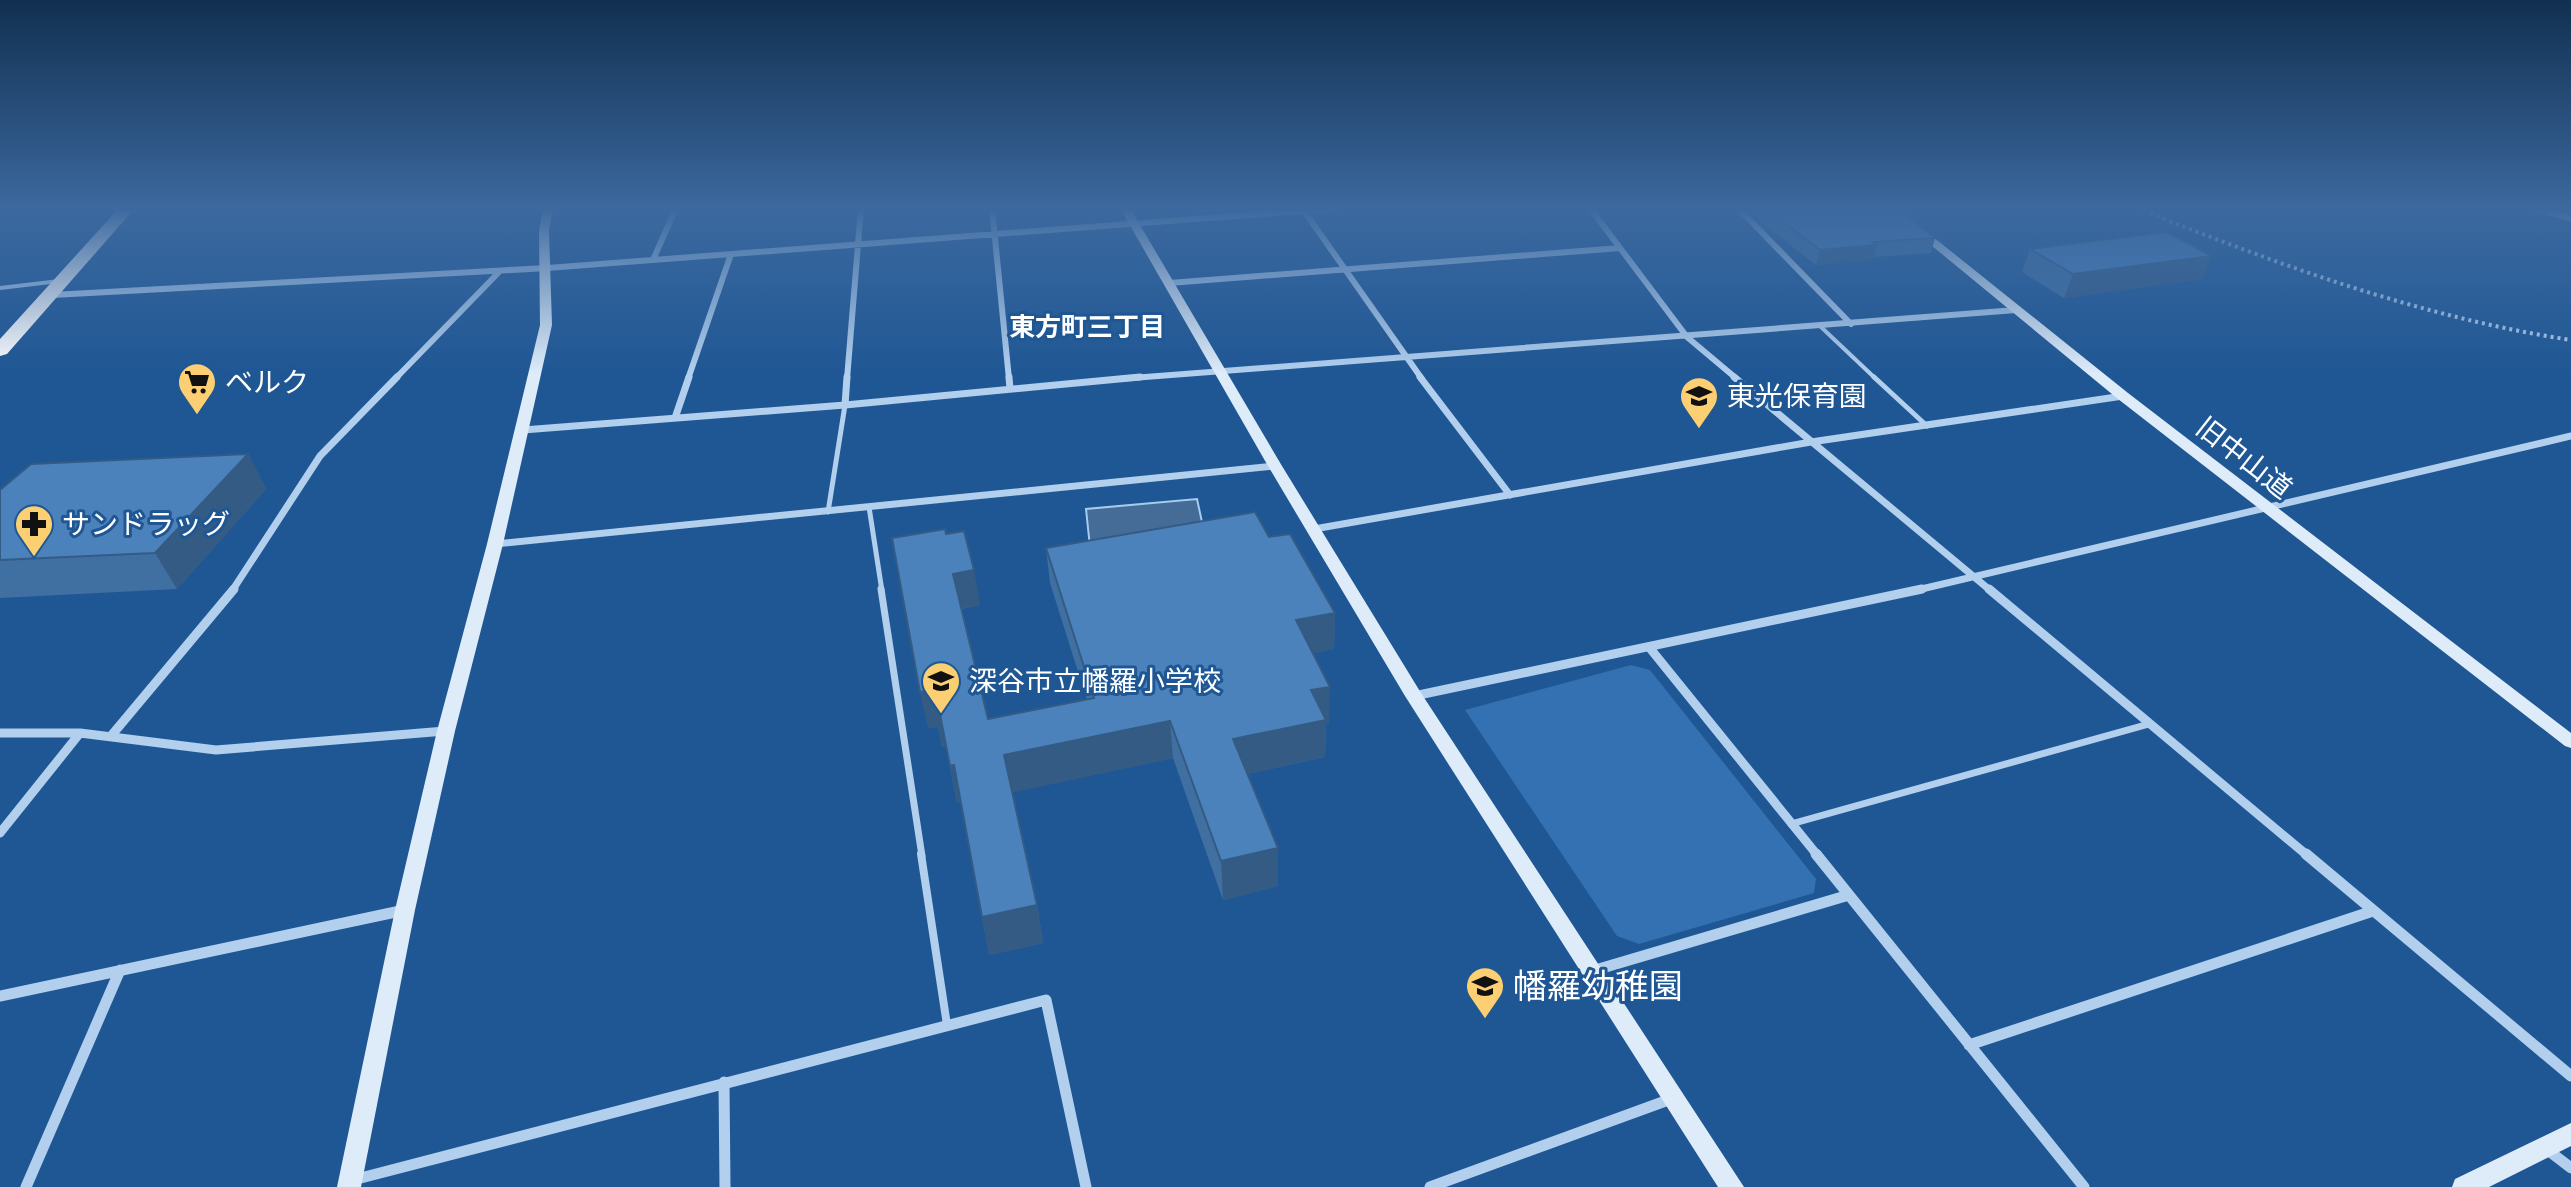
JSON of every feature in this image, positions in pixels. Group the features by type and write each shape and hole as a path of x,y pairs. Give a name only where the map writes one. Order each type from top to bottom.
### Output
{"highway":[{"path":"0,350 76,263"}],"street":[{"path":"547,263 546,325 405,910 350,1184 724,1082 1046,1000 1086,1187"},
{"path":"54,288 608,263"},
{"path":"675,418 728,263"},
{"path":"845,405 856,263"},
{"path":"999,263 1010,389"},
{"path":"1158,263 1414,696 1732,1187"},
{"path":"1341,263 1405,357 1510,495"},
{"path":"1169,283 1408,263"},
{"path":"1632,263 1687,337 2571,1076"},
{"path":"1792,263 1851,324"},
{"name":"旧中山道","path":"1959,263 2123,396 2571,742"},
{"path":"111,736 237,585 320,456 500,270"},
{"path":"523,430 845,405 1220,369 1687,337 2016,310"},
{"path":"1314,529 1811,442 2123,396"},
{"path":"1414,696 1975,578 2571,436"},
{"path":"495,544 1275,466"},
{"path":"1649,647 2084,1187"},
{"path":"0,733 80,733 216,750 446,731"},
{"path":"0,833 80,733"},
{"path":"1592,971 1849,895"},
{"path":"0,996 405,910"},
{"path":"1969,1045 2373,911"},
{"path":"26,1187 120,970"},
{"path":"724,1082 725,1187"},
{"path":"1430,1187 1675,1097"},
{"path":"2464,1187 2571,1134"},
{"path":"2545,1147 2571,1168"}],"lane":[{"path":"0,288 54,288"},
{"path":"1820,326 1927,426"},
{"path":"828,512 845,405"},
{"path":"869,507 947,1025"},
{"path":"1791,824 2149,724"}],"path":[{"path":"2287,263 2399,302 2518,334 2571,340"}],"shaded area":[{"path":"1197,499 1205,536 1090,547 1086,509"},
{"path":"1631,665 1650,670 1816,879 1814,893 1639,944 1617,936 1465,710"}],"building":[{"path":"2055,263 2155,263 2073,274"},
{"path":"248,454 155,553 0,560 0,490 31,464"},
{"path":"1255,512 1269,537 1290,534 1335,613 1296,620 1330,687 1311,690 1326,720 1233,739 1278,848 1221,861 1170,721 1004,755 1037,905 982,917 954,765 950,766 939,709 935,710 931,690 920,692 892,538 945,529 946,534 964,531 974,570 953,574 988,719 1094,698 1046,548"}],"place":[{"name":"ベルク","path":"197,416"},
{"name":"東光保育園","path":"1699,430"},
{"name":"サンドラッグ","path":"34,558"},
{"name":"深谷市立幡羅小学校","path":"941,715"},
{"name":"幡羅幼稚園","path":"1485,1020"}],"district":[{"name":"東方町三丁目","path":"1087,327"}]}
